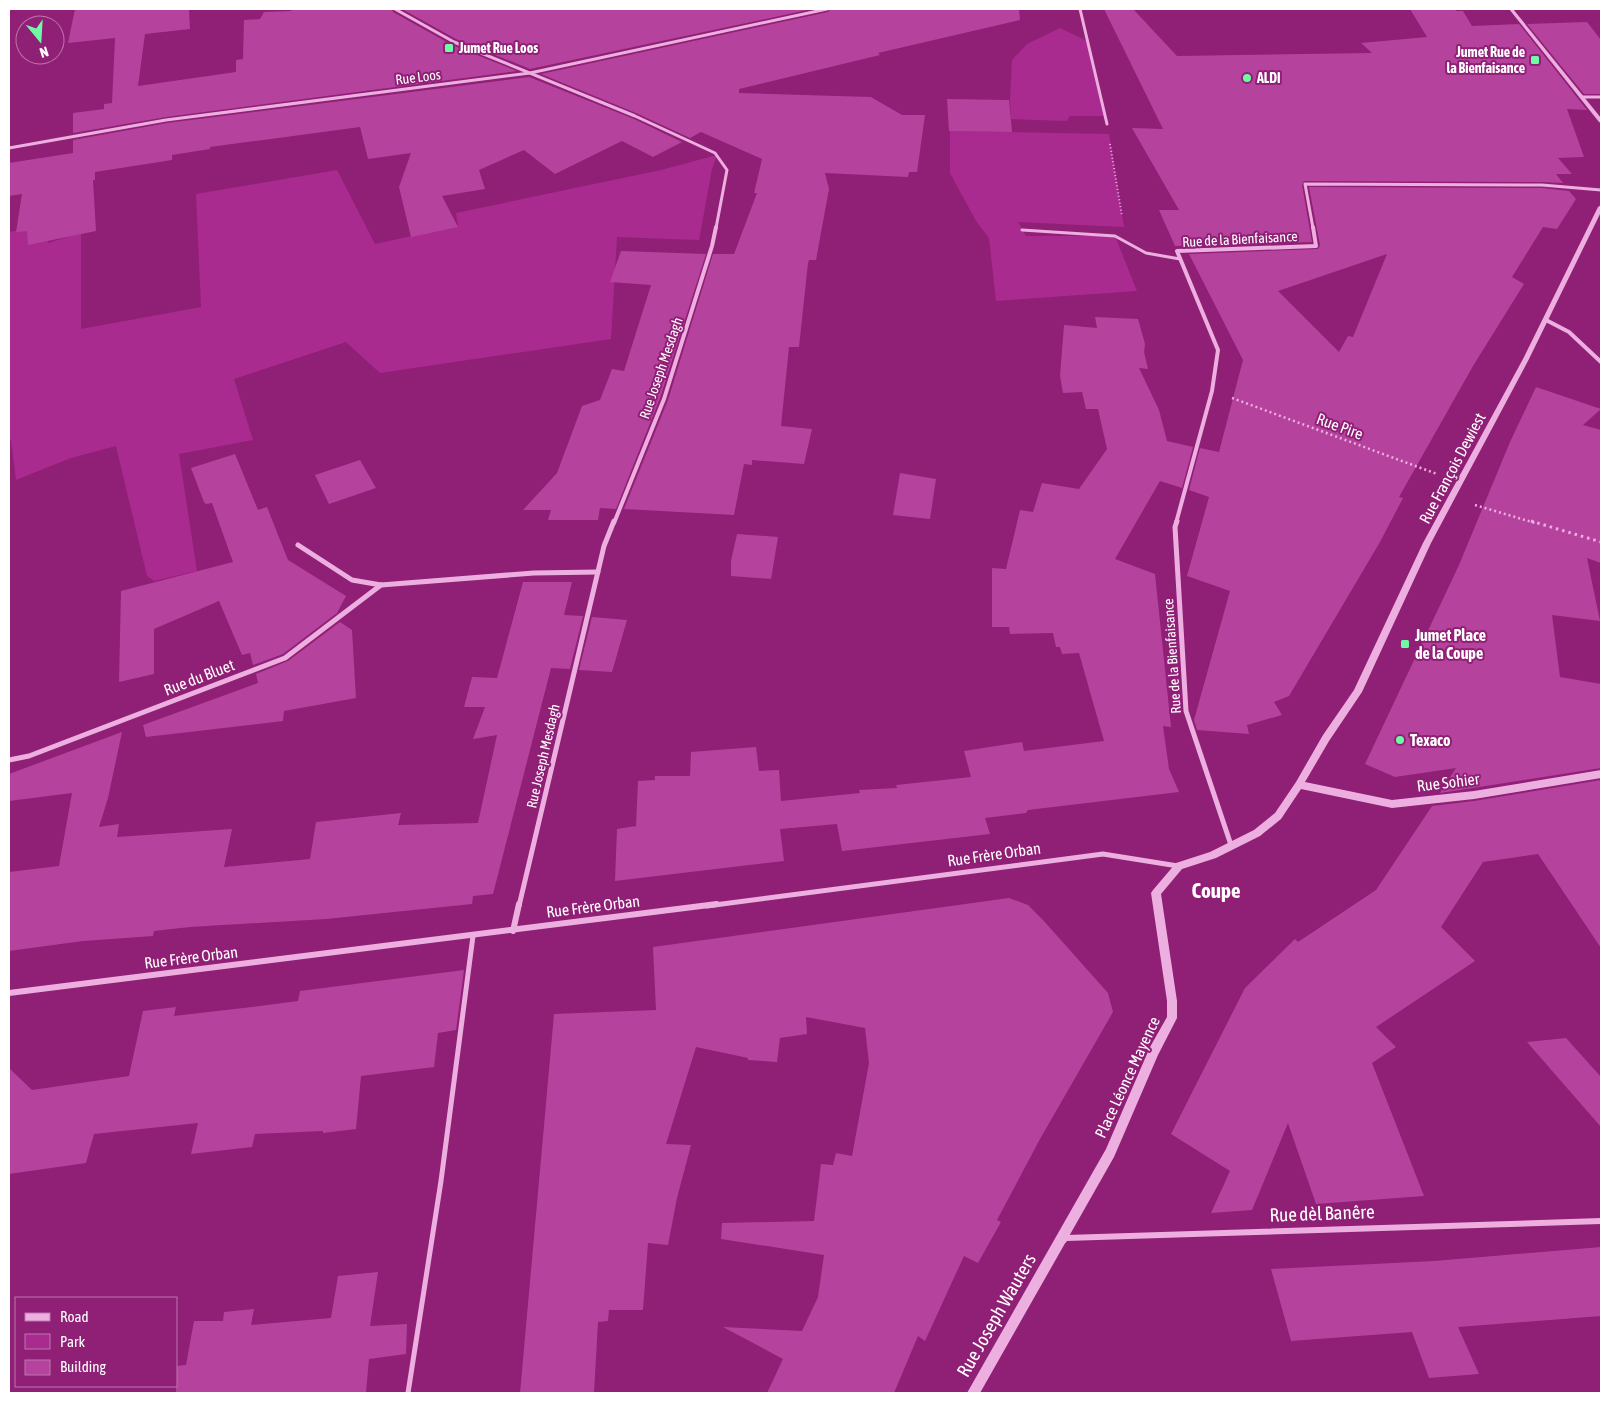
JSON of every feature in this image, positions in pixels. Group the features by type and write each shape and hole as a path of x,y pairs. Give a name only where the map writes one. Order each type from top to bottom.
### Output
{"street":[{"name":"Rue Joseph Mesdagh","path":"395,9 454,42 635,116 715,153 727,170 712,246 664,399 604,546 514,931"},
{"name":"Rue Loos","path":"9,148 166,120 530,72 827,9"},
{"path":"1080,9 1107,124"},
{"path":"1511,9 1601,121"},
{"path":"1583,97 1601,97"},
{"name":"Rue de la Bienfaisance","path":"1231,844 1186,711 1175,527 1212,391 1218,350 1177,251 1316,246 1305,184 1542,185 1601,190"},
{"name":"Rue François Dewiest","path":"1324,740 1358,692 1427,542 1546,320 1601,208"},
{"path":"1546,320 1569,332 1601,362"},
{"path":"298,545 352,580 381,585 534,573 598,572"},
{"name":"Rue du Bluet","path":"9,760 29,756 284,658 381,585"},
{"path":"1179,866 1213,855 1231,844 1257,833 1278,816 1299,785 1324,740"},
{"name":"Rue Sohier","path":"1299,785 1392,804 1474,795 1601,774"},
{"name":"Rue Frère Orban","path":"9,993 514,931 1103,854 1179,866"},
{"name":"Place Léonce Mayence","path":"1051,1255 1110,1153 1154,1051 1172,1018 1172,1001 1156,893 1179,866"},
{"name":"Rue dèl Banêre","path":"1051,1255 1066,1238 1601,1221"},
{"name":"Rue Joseph Wauters","path":"973,1393 1051,1255"}],"lane":[{"path":"1022,230 1115,236 1146,252 1180,259"},
{"path":"408,1393 441,1181 473,936"}],"path":[{"path":"1107,124 1122,218"},
{"name":"Rue Pire","path":"1212,391 1459,482"},
{"path":"1451,498 1601,542"}],"green space":[{"path":"1060,28 1087,41 1106,116 1070,116 1067,121 1011,119 1012,60 1027,44"},
{"path":"950,131 1109,134 1124,227 1018,222 1026,236 1115,236 1137,291 996,301 989,238 976,221 950,173"},
{"path":"717,155 712,169 699,240 617,237 611,339 380,373 346,342 234,379 253,440 179,454 197,571 154,581 147,576 116,446 71,458 16,480 11,440 9,440 9,232 45,226 48,243 81,233 81,329 201,307 196,194 337,170 375,244 458,226 456,213 661,170"}],"building":[{"path":"75,9 189,9 190,29 145,34 138,86 236,72 236,60 243,59 244,20 260,19 264,12 291,11 292,9 392,9 393,12 452,45 517,71 166,117 73,133 73,113 104,109 104,104 112,103 115,38 68,43"},
{"path":"402,9 812,9 530,69 456,39"},
{"path":"830,9 1019,9 1020,20 878,53 880,55 739,89 739,93 871,97 902,115 925,115 917,172 909,172 908,177 825,173 829,189 816,260 809,260 808,263 799,347 789,347 781,426 812,429 804,464 752,460 752,465 744,464 734,515 624,509 668,400 713,254 734,254 757,193 754,193 762,159 701,132 690,138 636,113 541,74 828,12"},
{"path":"1104,9 1133,9 1177,56 1372,53 1361,43 1427,37 1410,9 1455,9 1456,11 1463,11 1472,26 1519,24 1587,110 1567,109 1584,157 1558,158 1572,174 1556,174 1563,183 1304,181 1302,185 1312,242 1175,246 1159,210 1179,210 1132,128 1163,129"},
{"path":"1587,22 1601,40 1601,94 1584,94 1527,24"},
{"path":"529,77 634,119 682,142 653,157 622,141 555,174 524,150 479,170 485,189 442,196 458,227 411,237 399,187 411,153 368,159 360,127 210,147 210,149 172,155 172,160 95,172 95,180 93,180 96,231 28,245 27,231 16,232 22,194 9,196 9,163 73,153 73,140 167,123"},
{"path":"947,99 1009,100 1012,132 949,131"},
{"path":"1309,187 1542,188 1569,191 1576,199 1557,229 1543,227 1512,277 1524,284 1473,366 1399,497 1403,498 1380,542 1289,696 1274,702 1282,715 1247,725 1249,734 1197,730 1194,720 1230,591 1187,576 1209,497 1189,490 1200,448 1219,452 1243,360 1189,254 1318,249 1320,245","holes":["1387,254 1353,337 1348,336 1339,352 1278,291"]},
{"path":"621,251 706,254 660,398 616,509 600,508 598,520 548,520 551,510 523,510 557,473 582,406 600,400 612,369 624,371 651,285 610,282"},
{"path":"1095,317 1138,319 1145,344 1144,352 1148,369 1139,368 1159,410 1167,441 1193,447 1182,488 1160,481 1115,559 1155,574 1171,727 1163,726 1169,769 1179,792 1028,810 1026,813 985,818 990,834 842,851 837,824 780,829 784,861 615,881 617,829 636,826 638,781 655,780 655,776 690,776 691,752 756,747 759,771 779,770 781,801 860,793 859,790 897,788 896,785 971,777 964,751 1022,742 1024,751 1104,741 1079,653 1062,654 1060,647 1056,647 1053,633 1010,634 1009,627 992,627 992,568 1006,569 1020,510 1033,512 1042,483 1079,489 1107,449 1098,409 1086,409 1082,392 1063,393 1060,376 1064,325 1097,328"},
{"path":"1536,387 1601,409 1583,425 1601,430 1601,563 1587,558 1600,621 1552,615 1560,677 1601,684 1601,768 1440,793 1456,768 1395,777 1365,764 1459,565 1510,442"},
{"path":"235,454 258,510 267,507 288,560 346,596 337,613 283,654 253,665 250,653 242,655 219,601 154,629 154,674 119,682 121,591 233,562 212,503 206,504 204,502 191,468"},
{"path":"360,460 376,488 329,504 315,475"},
{"path":"900,473 936,479 930,519 893,515"},
{"path":"737,534 778,537 771,579 731,576 731,561"},
{"path":"523,582 572,582 564,615 583,616 570,669 551,668 493,894 473,896 472,904 326,919 190,927 154,931 153,936 83,941 9,951 9,872 59,866 72,793 9,801 9,774 122,732 108,798 99,827 119,824 117,837 232,829 224,867 310,859 316,822 401,813 398,825 478,823 497,735 473,739 485,707 464,707 472,677 497,678"},
{"path":"592,617 627,620 612,672 579,670"},
{"path":"340,622 352,630 356,698 284,711 283,721 146,737 143,725 258,683 256,674 288,661"},
{"path":"1601,780 1601,948 1538,854 1483,862 1441,927 1475,961 1376,1027 1396,1047 1372,1063 1424,1196 1316,1204 1288,1123 1252,1210 1211,1213 1230,1171 1171,1134 1245,988 1295,939 1298,942 1376,890 1432,806"},
{"path":"1009,898 1028,905 1043,920 1108,993 1113,1012 1040,1139 997,1220 1001,1222 978,1263 964,1256 925,1341 918,1336 894,1393 767,1393 783,1359 723,1327 802,1331 818,1297 824,1255 721,1239 722,1223 814,1221 821,1164 833,1165 836,1153 852,1156 869,1063 865,1028 806,1017 807,1034 780,1038 777,1062 748,1060 748,1058 696,1047 666,1144 691,1145 677,1198 668,1245 648,1243 643,1310 609,1310 608,1321 598,1322 594,1393 520,1393 554,1014 656,1010 653,947"},
{"path":"464,970 456,1030 438,1033 434,1067 361,1076 356,1129 323,1133 323,1131 255,1134 252,1147 191,1154 198,1123 94,1134 86,1163 9,1174 9,1068 32,1090 129,1076 143,1011 176,1007 174,1016 260,1006 298,1001 300,991"},
{"path":"1566,1038 1601,1077 1601,1127 1527,1042"},
{"path":"1601,1247 1601,1316 1458,1327 1479,1374 1429,1378 1412,1332 1291,1341 1271,1269 1434,1261"},
{"path":"378,1272 370,1326 407,1324 406,1354 369,1359 366,1393 176,1393 176,1387 178,1387 178,1366 186,1365 194,1321 223,1321 224,1312 254,1309 251,1325 331,1318 338,1276"}],"place":[{"name":"Jumet Rue Loos","path":"449,48"},
{"name":"Jumet Rue de la Bienfaisance","path":"1535,60"},
{"name":"ALDI","path":"1247,78"},
{"name":"Jumet Place de la Coupe","path":"1405,644"},
{"name":"Texaco","path":"1400,740"}],"district":[{"name":"Coupe","path":"1216,891"}]}
